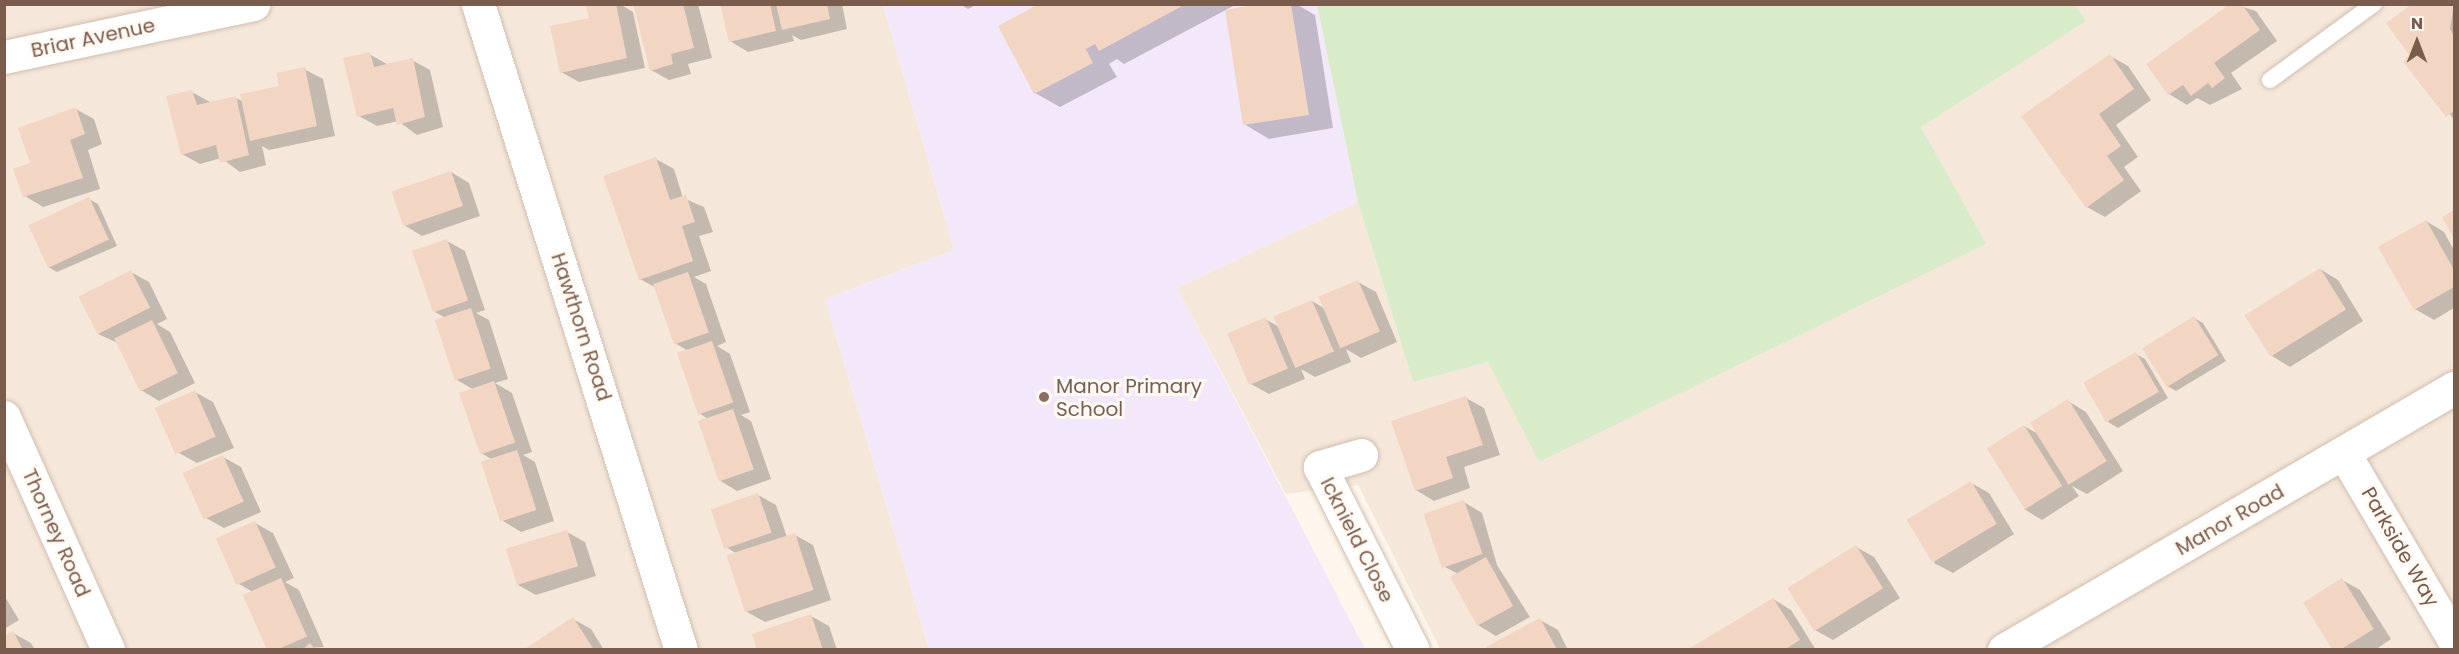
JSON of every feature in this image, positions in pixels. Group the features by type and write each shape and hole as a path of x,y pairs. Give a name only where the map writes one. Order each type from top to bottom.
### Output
{"street":[{"name":"Briar Avenue","path":"4,57 253,4"},
{"name":"Hawthorn Road","path":"478,4 681,650"},
{"name":"Manor Road","path":"2004,650 2345,454 2454,388"},
{"name":"Thorney Road","path":"4,417 108,650"},
{"name":"Parkside Way","path":"2345,454 2454,639"},
{"name":"Icknield Close","path":"1361,455 1320,467 1413,650"}],"lane":[{"path":"2270,80 2374,4"}],"shaded area":[{"path":"4,5 883,5 954,250 825,299 929,649 5,649"},
{"name":"Manor Primary School","path":"883,5 1317,5 1358,202 1177,288 1365,649 929,649 825,299 954,250"},
{"path":"2074,5 2454,5 2454,649 1440,649 1358,485 1286,494 1177,288 1358,202 1413,382 1488,362 1539,461 1985,244 1921,127 2085,21"}],"green space":[{"path":"2074,4 2086,21 1921,127 1986,244 1539,462 1488,362 1413,382 1358,202 1317,5"}],"building":[{"path":"616,4 627,58 560,73 550,26 589,18 586,6"},
{"path":"633,4 683,4 694,48 671,54 673,64 650,71"},
{"path":"720,4 770,4 776,31 729,42"},
{"path":"776,4 827,4 830,19 782,30"},
{"path":"1039,4 1186,4 1099,51 1095,44 1086,49 1093,63 1034,94 998,26"},
{"path":"1260,4 1291,4 1309,115 1243,125 1225,10"},
{"path":"2230,4 2242,4 2260,30 2214,63 2225,78 2212,88 2208,83 2191,96 2183,85 2168,95 2146,64"},
{"path":"2412,4 2454,4 2450,29 2454,36 2454,111 2446,117 2403,62 2409,55 2386,23"},
{"path":"370,52 374,67 413,58 425,117 397,125 393,108 357,117 343,58"},
{"path":"2110,54 2134,89 2099,114 2121,146 2107,156 2124,180 2086,208 2021,116"},
{"path":"305,67 317,126 250,141 240,94 279,86 276,73"},
{"path":"192,90 197,105 236,96 249,155 220,163 216,145 181,155 166,96"},
{"path":"76,107 85,134 70,140 83,178 23,197 13,169 30,163 18,128"},
{"path":"656,157 670,200 686,195 695,222 682,226 693,261 639,280 603,176"},
{"path":"451,171 463,206 403,226 391,192"},
{"path":"89,197 109,240 48,268 28,225"},
{"path":"2454,210 2454,239 2442,217"},
{"path":"2426,220 2454,270 2454,287 2414,310 2378,247"},
{"path":"447,239 468,300 433,313 412,251"},
{"path":"2320,268 2346,310 2270,357 2245,315"},
{"path":"131,270 150,307 97,334 78,297"},
{"path":"688,272 709,333 674,345 653,284"},
{"path":"1358,280 1380,332 1340,348 1318,297"},
{"path":"1312,300 1334,352 1295,368 1273,316"},
{"path":"471,308 491,369 455,381 435,320"},
{"path":"2194,316 2218,355 2167,387 2142,348"},
{"path":"1266,317 1288,369 1249,385 1227,333"},
{"path":"152,320 178,373 140,391 114,338"},
{"path":"712,341 733,402 698,415 677,353"},
{"path":"2136,352 2159,392 2106,422 2083,383"},
{"path":"494,381 515,442 480,455 459,393"},
{"path":"195,390 216,437 176,454 155,408"},
{"path":"1466,396 1483,445 1446,457 1453,478 1415,491 1391,421"},
{"path":"2068,399 2107,461 2069,485 2030,423"},
{"path":"733,409 754,470 719,482 698,421"},
{"path":"2024,425 2062,486 2025,509 1987,448"},
{"path":"517,450 536,510 500,522 481,462"},
{"path":"223,455 244,502 204,519 183,473"},
{"path":"1971,481 1997,524 1932,562 1907,520"},
{"path":"758,493 772,533 724,549 711,509"},
{"path":"1464,500 1483,554 1442,568 1423,514"},
{"path":"255,521 276,568 236,585 216,538"},
{"path":"567,530 578,566 517,585 506,549"},
{"path":"795,533 814,590 745,612 727,555"},
{"path":"1856,545 1883,588 1814,631 1787,588"},
{"path":"1486,557 1513,606 1477,626 1450,577"},
{"path":"281,578 307,636 277,650 267,650 243,595"},
{"path":"2342,578 2374,629 2340,650 2333,650 2303,602"},
{"path":"1773,598 1800,640 1784,650 1687,650"},
{"path":"811,614 823,650 757,650 752,634"},
{"path":"573,617 594,650 523,650"},
{"path":"1540,618 1557,650 1488,650 1486,647"},
{"path":"13,631 23,650 4,650 4,636"},
{"path":"310,643 315,650 302,650"}],"place":[{"name":"Manor Primary School","path":"1044,397"}]}
